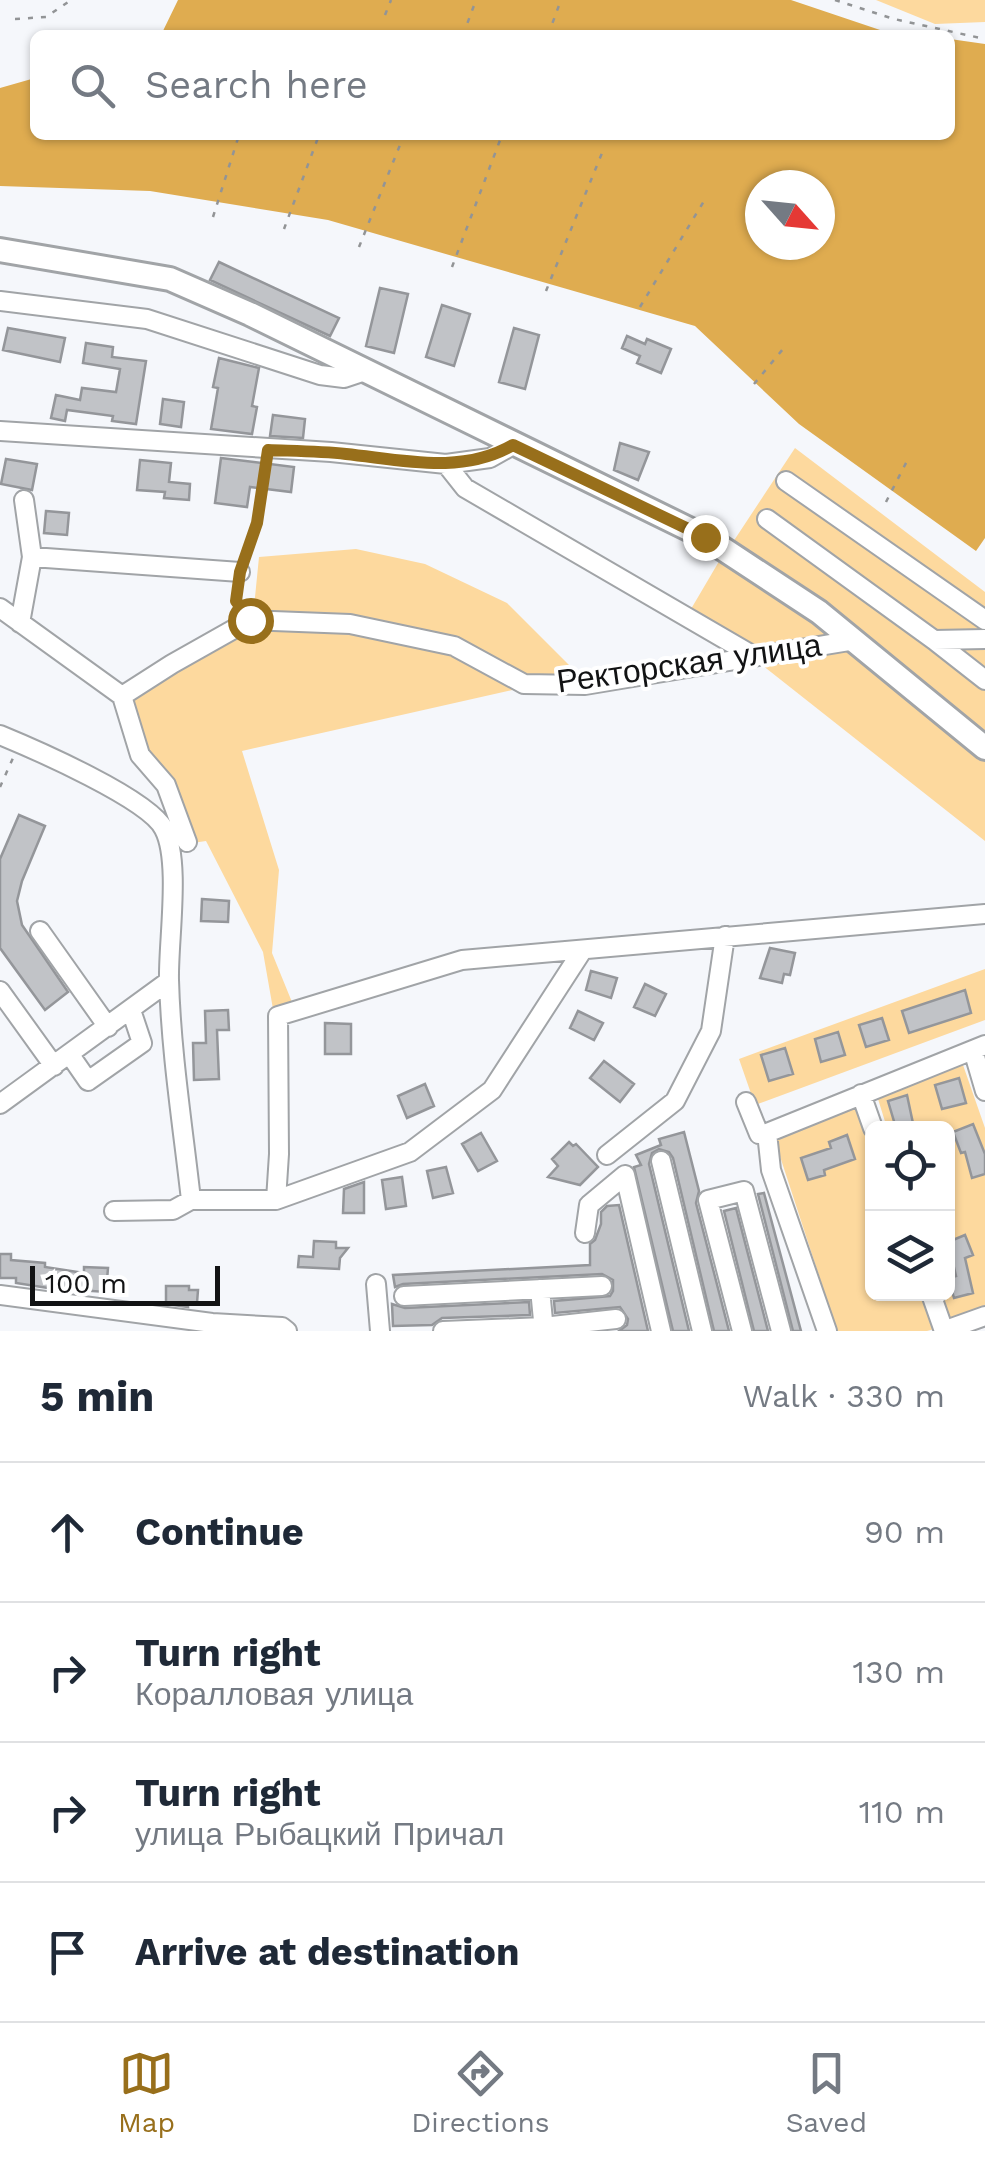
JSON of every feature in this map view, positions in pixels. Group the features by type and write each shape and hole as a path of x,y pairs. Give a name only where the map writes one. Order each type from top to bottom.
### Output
{"main road":[{"path":"0,250 170,279 705,537 820,612 985,748"}],"street":[{"path":"0,301 147,319 320,375 344,378 365,372"},
{"path":"0,432 332,452 446,464 490,458 513,445"},
{"path":"446,464 465,488 752,655"},
{"path":"786,481 985,620"},
{"path":"20,623 32,557 24,500"},
{"path":"766,520 985,680"},
{"path":"32,557 240,572"},
{"path":"0,608 122,696 140,755 166,786 187,842"},
{"path":"122,696 250,620"},
{"name":"Ректорская улица","path":"250,620 350,624 454,646 524,684 585,685 855,640"},
{"path":"934,640 985,639"},
{"path":"0,735 146,809 164,828 171,856 169,982 191,1200"},
{"path":"276,1200 278,1016 462,960 985,914"},
{"path":"40,930 108,1027"},
{"path":"607,1155 675,1101 711,1031 725,936"},
{"path":"114,1212 173,1210 191,1200 276,1200 410,1152 492,1090 582,951"},
{"path":"0,1104 169,982"},
{"path":"0,991 54,1066"},
{"path":"70,1054 88,1081 142,1043 131,1010"},
{"path":"746,1102 759,1134 767,1133 979,1047 985,1091"},
{"path":"861,1094 871,1121"},
{"path":"767,1133 771,1170 827,1331"},
{"path":"661,1161 702,1331"},
{"path":"585,1232 589,1204 621,1174 625,1175 661,1331"},
{"path":"742,1331 708,1200 744,1190 781,1331"},
{"path":"376,1284 380,1331"},
{"path":"404,1296 602,1286"},
{"path":"540,1289 544,1329"},
{"path":"0,1295 282,1327 287,1331"},
{"path":"933,1301 943,1331 985,1316"},
{"path":"443,1331 544,1329 616,1318"}],"path":[{"path":"14,18 46,17 71,0"},
{"path":"385,14 391,0"},
{"path":"465,30 476,0"},
{"path":"550,30 560,0"},
{"path":"836,0 894,20 942,30"},
{"path":"955,33 985,39"},
{"path":"213,217 237,140"},
{"path":"284,229 316,140"},
{"path":"359,248 402,140"},
{"path":"452,268 500,140"},
{"path":"546,291 602,153"},
{"path":"640,307 707,196"},
{"path":"754,384 783,349"},
{"path":"250,620 236,601 240,572 257,523 268,450"},
{"path":"886,502 907,460"},
{"path":"0,788 14,754"}],"shaded area":[{"path":"178,0 791,0 880,30 163,30"},
{"path":"876,0 985,0 985,22 935,24"},
{"path":"955,40 985,44 985,538 976,551 799,424 695,326 328,220 150,191 0,186 0,88 30,79 30,140 955,140"},
{"path":"795,448 985,592 985,736 831,608 733,542"},
{"path":"356,549 425,564 507,603 579,675 242,751 279,870 272,953 294,1007 273,1009 263,952 206,841 179,845 138,719 129,705 132,693 252,627 259,557"},
{"path":"721,558 856,651 985,755 985,841 691,609"},
{"path":"985,969 985,1020 755,1105 739,1059"},
{"path":"963,1065 985,1128 985,1305 950,1320 943,1301 955,1301 955,1121 885,1121 878,1099"},
{"path":"859,1104 865,1122 865,1301 928,1301 938,1328 837,1331 774,1138"}],"building":[{"path":"219,262 339,318 330,336 210,280"},
{"path":"380,288 408,294 394,353 366,346"},
{"path":"442,305 470,314 454,366 426,357"},
{"path":"8,328 65,338 60,362 3,350"},
{"path":"514,328 539,335 525,389 499,382"},
{"path":"627,336 671,349 661,373 637,363 640,356 622,348"},
{"path":"86,343 113,347 112,357 146,361 136,424 112,421 113,416 67,410 65,421 51,418 56,395 80,400 82,388 116,392 120,369 83,363"},
{"path":"219,358 259,368 252,434 211,429"},
{"path":"163,399 184,402 181,427 160,424"},
{"path":"273,415 305,419 303,438 270,436"},
{"path":"620,443 649,452 638,480 614,470"},
{"path":"221,458 294,467 291,492 250,487 247,507 215,503"},
{"path":"6,459 37,464 32,490 1,484"},
{"path":"140,460 171,463 169,482 190,484 189,500 164,498 165,492 137,490"},
{"path":"46,511 69,513 67,535 44,533"},
{"path":"19,815 45,826 17,901 22,925 68,992 45,1010 0,948 0,859"},
{"path":"202,899 229,901 228,922 201,921"},
{"path":"770,948 795,953 790,975 784,974 782,983 760,978"},
{"path":"591,971 617,978 611,998 586,990"},
{"path":"645,984 666,994 655,1016 634,1007"},
{"path":"965,990 971,1013 909,1033 902,1011"},
{"path":"228,1010 229,1030 217,1030 219,1079 194,1080 193,1043 206,1043 205,1011"},
{"path":"578,1011 603,1023 594,1040 570,1028"},
{"path":"882,1018 889,1040 866,1047 859,1025"},
{"path":"325,1023 351,1024 351,1054 325,1054"},
{"path":"838,1032 845,1055 821,1062 815,1039"},
{"path":"785,1048 793,1074 769,1081 761,1055"},
{"path":"604,1061 634,1084 620,1102 590,1078"},
{"path":"959,1078 966,1103 942,1109 935,1085"},
{"path":"425,1084 434,1106 407,1118 398,1096"},
{"path":"907,1095 913,1121 894,1121 888,1101"},
{"path":"973,1124 985,1154 985,1174 972,1178 955,1131"},
{"path":"684,1132 699,1191 696,1203 729,1331 714,1331 673,1158 659,1149 652,1153 649,1164 689,1331 673,1331 634,1167 641,1165 636,1155 661,1145 659,1139"},
{"path":"481,1133 497,1161 478,1171 462,1144"},
{"path":"847,1135 855,1159 808,1180 801,1158 831,1148 829,1142"},
{"path":"569,1142 576,1144 598,1167 580,1185 548,1177 558,1166 552,1159"},
{"path":"446,1167 453,1193 433,1198 427,1171"},
{"path":"402,1177 406,1206 386,1209 382,1180"},
{"path":"364,1182 364,1213 343,1213 344,1189"},
{"path":"764,1193 801,1331 793,1331 758,1194"},
{"path":"619,1205 648,1331 619,1331 628,1319 620,1307 555,1313 554,1301 610,1296 613,1280 602,1274 395,1287 393,1275 590,1265 590,1244 601,1224 601,1212 607,1206"},
{"path":"736,1208 768,1331 754,1331 724,1211"},
{"path":"965,1235 973,1255 965,1258 973,1293 955,1298 956,1276 955,1239"},
{"path":"314,1241 336,1242 336,1248 348,1248 340,1258 339,1269 298,1267 299,1256 313,1257"},
{"path":"0,1254 11,1254 11,1260 45,1263 45,1267 84,1273 84,1267 108,1268 106,1292 48,1288 16,1283 16,1278 0,1278"},
{"path":"166,1286 198,1290 197,1303 188,1303 188,1307 166,1304"},
{"path":"529,1302 530,1315 442,1318 432,1325 393,1326 392,1304 405,1308"}],"route":[{"path":"250,620 236,601 240,572 257,523 268,450 332,452 446,464 490,458 513,445 705,537"}]}
